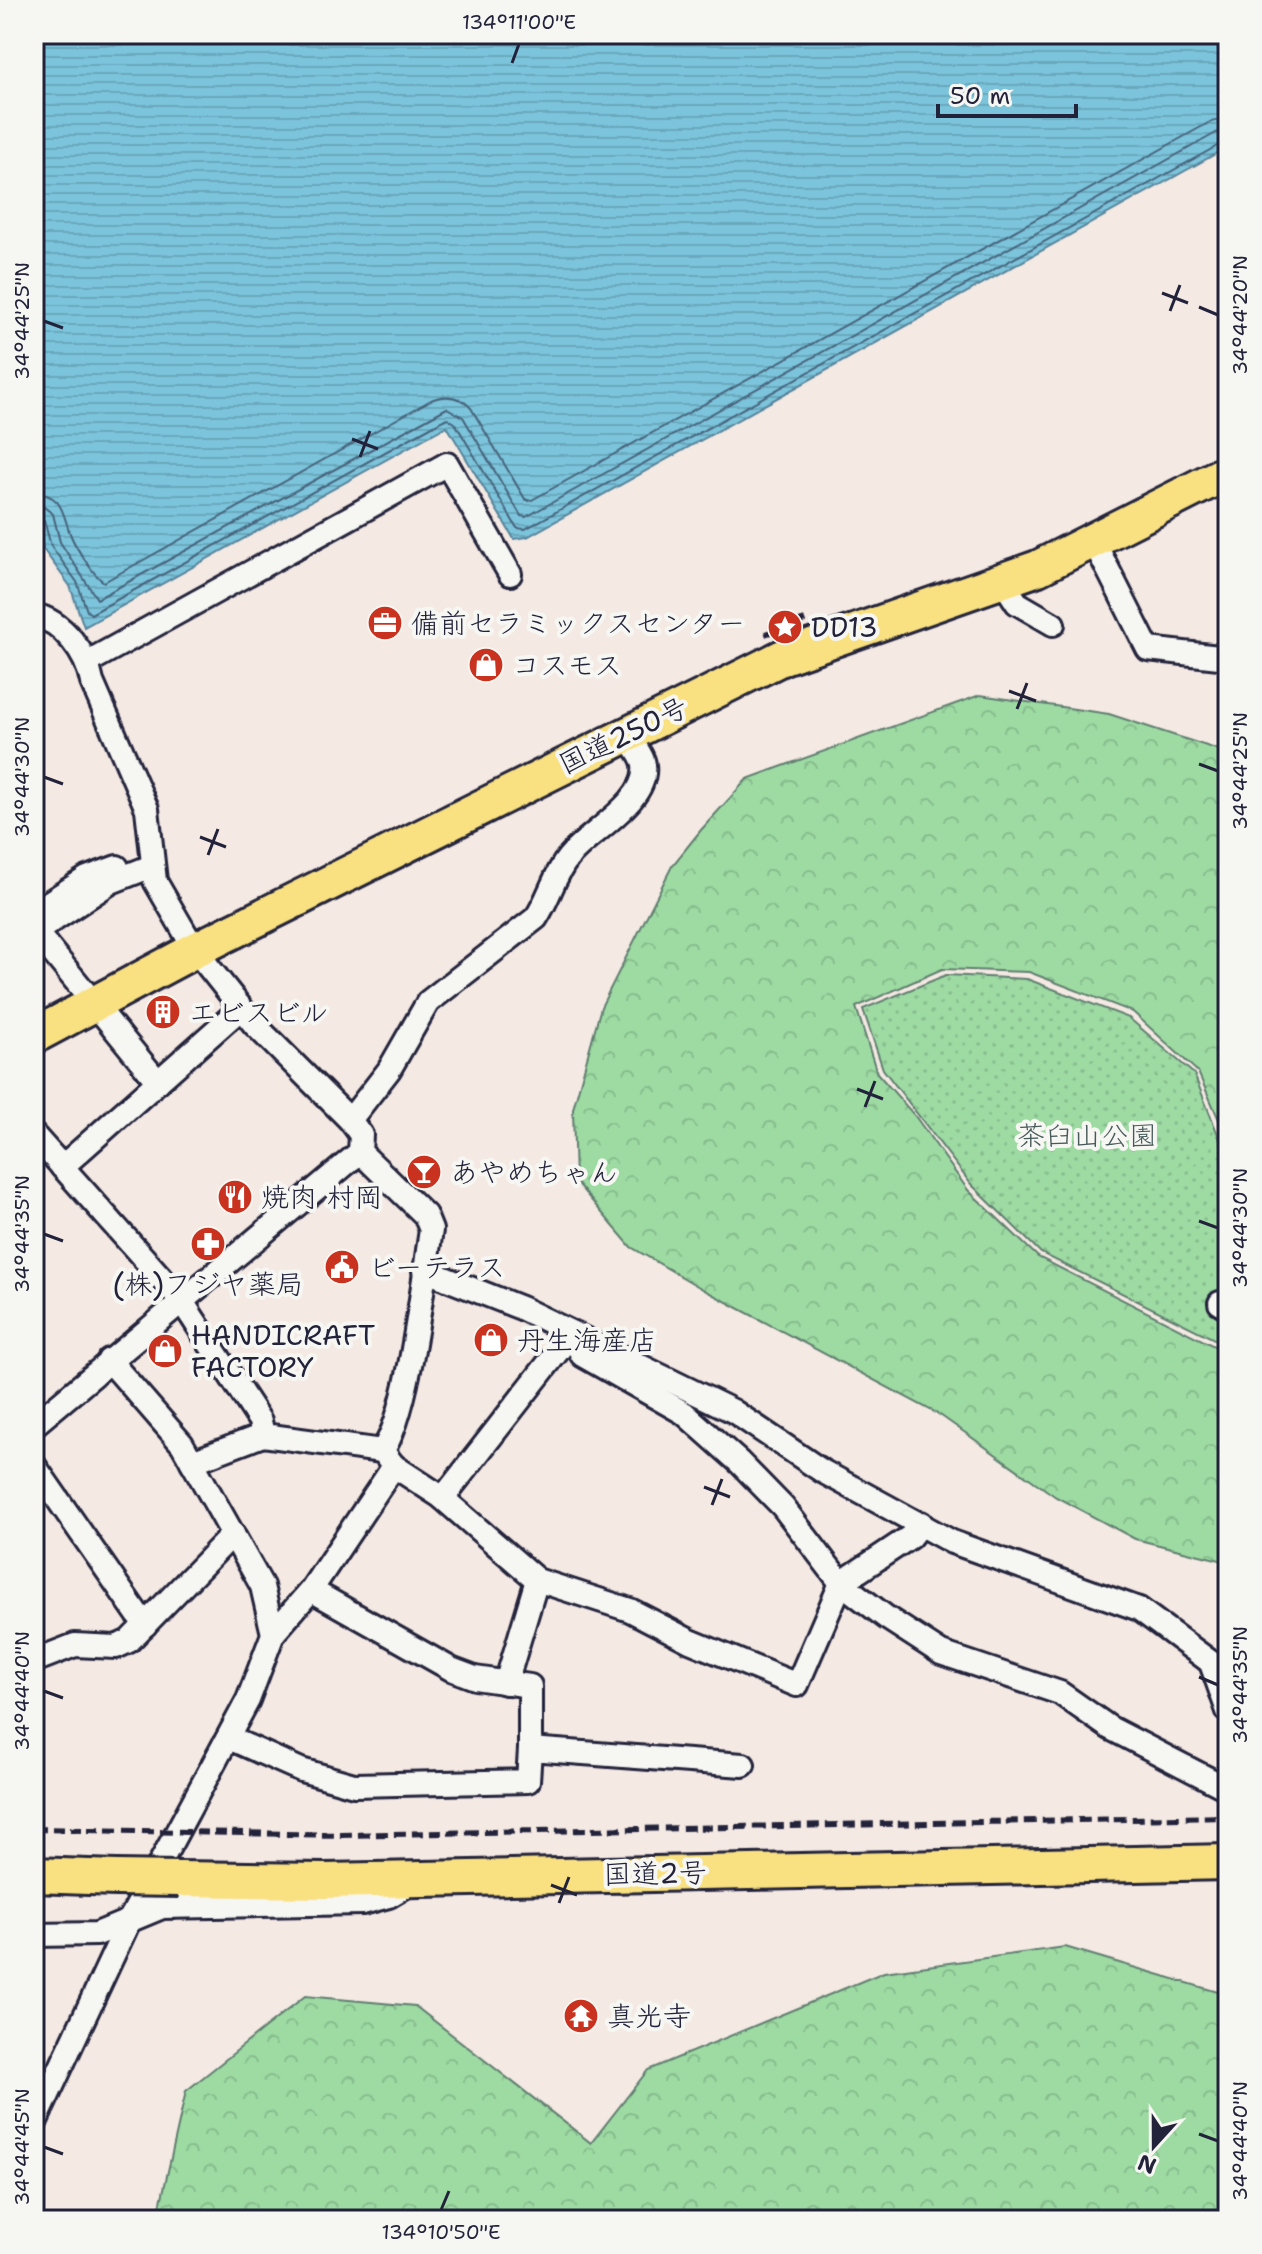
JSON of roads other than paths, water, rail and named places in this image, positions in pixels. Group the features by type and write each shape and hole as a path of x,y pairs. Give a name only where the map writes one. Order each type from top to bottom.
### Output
{"highway":[{"name":"国道250号","path":"34,1036 195,950 783,657 1002,580 1226,479"},
{"name":"国道2号","path":"34,1875 325,1881 1228,1862"}],"street":[{"path":"88,662 447,464 510,574"},
{"path":"1093,540 1148,649 1228,658"},
{"path":"1002,580 1017,603 1053,624"},
{"path":"34,615 53,621 88,662 92,682 147,809 155,881 195,950 241,1008 361,1135 360,1152 34,1425"},
{"path":"350,1120 389,1070 428,1002 536,918 548,902 566,860 625,807 642,786 644,764 626,733"},
{"path":"152,860 35,926 158,1082"},
{"path":"62,1167 241,1008"},
{"path":"34,1135 181,1300 260,1421 263,1435"},
{"path":"34,2125 129,1921 248,1700 273,1634 311,1590 388,1458 431,1230 425,1215 360,1152"},
{"path":"424,1270 572,1333 733,1411 822,1471 952,1542 1139,1609 1219,1669 1228,1711"},
{"path":"443,1498 572,1333"},
{"path":"572,1333 582,1355 684,1413 739,1462 783,1507 841,1583 887,1618 941,1653 1060,1693 1110,1728 1228,1789"},
{"path":"109,1360 182,1444 262,1586 273,1634"},
{"path":"192,1462 263,1435 388,1458 443,1498 537,1580 630,1610 690,1641 797,1685 841,1583 910,1537 921,1523"},
{"path":"34,1465 145,1625"},
{"path":"34,1661 75,1645 116,1647 129,1641 233,1534"},
{"path":"506,1683 537,1580"},
{"path":"229,1738 301,1770 354,1785 528,1781 530,1686 475,1678 451,1669 311,1590"},
{"path":"530,1749 743,1765"},
{"path":"34,1935 97,1934 162,1907 363,1903 389,1896 419,1878"}],"water":[{"path":"34,34 1228,34 1228,147 527,537 514,539 447,426 84,627 70,586 43,549 34,506"}],"railway":[{"path":"765,634 805,620"},
{"path":"34,1829 341,1835 1228,1817"}],"place":[{"name":"備前セラミックスセンター","path":"385,623"},
{"name":"DD13","path":"785,627"},
{"name":"コスモス","path":"486,665"},
{"name":"エビスビル","path":"163,1012"},
{"name":"あやめちゃん","path":"424,1172"},
{"name":"焼肉 村岡","path":"235,1197"},
{"name":"(株)フジヤ薬局","path":"208,1244"},
{"name":"ビーテラス","path":"342,1267"},
{"name":"丹生海産店","path":"491,1340"},
{"name":"HANDICRAFT FACTORY","path":"165,1351"},
{"name":"真光寺","path":"581,2016"}],"park label":[{"name":"茶臼山公園","path":"1087,1135"}]}
